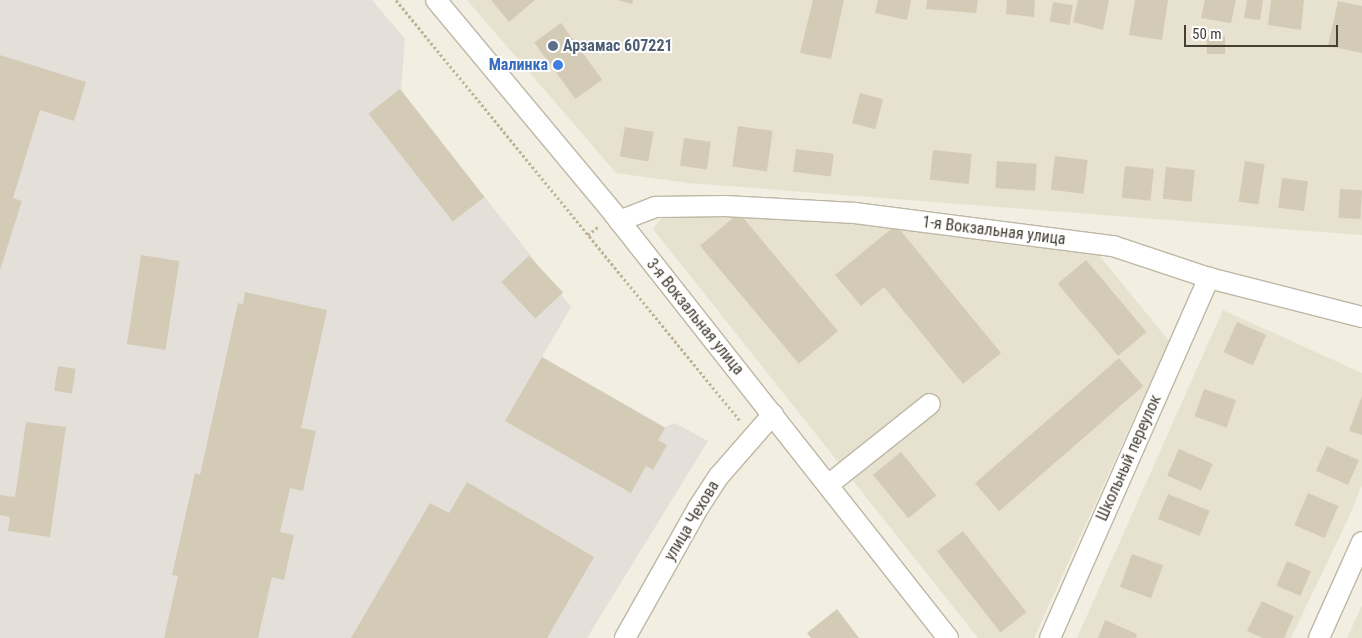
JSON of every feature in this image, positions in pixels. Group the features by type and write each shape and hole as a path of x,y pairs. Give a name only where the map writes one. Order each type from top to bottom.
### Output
{"street":[{"name":"3-я Вокзальная улица","path":"436,0 619,221 948,638"},
{"name":"1-я Вокзальная улица","path":"619,221 656,207 725,206 855,213 1113,246 1209,278 1362,317"},
{"name":"Школьный переулок","path":"1050,638 1209,278"},
{"path":"828,485 930,404"},
{"name":"улица Чехова","path":"625,638 698,508 752,436 773,414"},
{"path":"1319,638 1362,542"}],"path":[{"path":"396,0 752,436"}],"shaded area":[{"path":"0,0 372,0 405,39 401,90 571,307 542,357 665,427 675,423 708,441 587,638 0,638"},
{"path":"467,0 1362,0 1362,235 688,183 616,173"},
{"path":"669,207 894,225 1099,255 1169,341 1034,638 978,638 653,229"},
{"path":"1223,310 1362,373 1362,485 1348,519 1291,638 1077,638"},
{"path":"1362,605 1362,638 1347,638"}],"building":[{"path":"491,0 535,0 509,22"},
{"path":"618,0 633,0 632,4"},
{"path":"813,0 844,0 831,59 800,53"},
{"path":"878,0 911,0 907,20 875,13"},
{"path":"927,0 978,0 976,13 926,9"},
{"path":"1007,0 1035,0 1034,17 1006,14"},
{"path":"1078,0 1109,0 1103,30 1073,22"},
{"path":"1135,0 1168,0 1162,40 1129,35"},
{"path":"1205,0 1236,0 1231,23 1201,18"},
{"path":"1247,0 1263,0 1260,20 1244,18"},
{"path":"1271,0 1304,0 1301,30 1268,25"},
{"path":"1338,1 1362,6 1362,53 1328,46"},
{"path":"1053,2 1073,5 1070,25 1050,22"},
{"path":"561,23 602,80 575,99 534,42"},
{"path":"1207,36 1225,36 1225,54 1207,54"},
{"path":"0,55 86,82 74,121 40,110 13,198 22,201 0,270"},
{"path":"400,89 484,197 453,222 368,114"},
{"path":"860,93 883,99 875,129 852,123"},
{"path":"738,126 773,131 767,171 732,167"},
{"path":"625,127 654,132 648,162 620,157"},
{"path":"684,138 711,142 707,169 680,166"},
{"path":"796,149 834,154 831,176 793,172"},
{"path":"933,150 972,154 969,184 930,180"},
{"path":"1055,156 1088,160 1084,194 1051,190"},
{"path":"997,161 1037,164 1035,191 995,188"},
{"path":"1245,161 1265,164 1258,205 1239,201"},
{"path":"1125,166 1154,169 1150,201 1122,198"},
{"path":"1166,167 1195,170 1191,202 1163,199"},
{"path":"1282,178 1308,181 1304,211 1278,208"},
{"path":"1340,189 1362,190 1360,219 1338,218"},
{"path":"739,213 838,331 799,364 700,246"},
{"path":"896,225 1001,353 963,384 884,287 861,306 835,275"},
{"path":"141,255 180,261 165,350 127,344"},
{"path":"529,256 563,293 535,318 501,282"},
{"path":"1086,260 1146,332 1118,356 1058,284"},
{"path":"245,292 327,310 301,428 316,431 303,491 290,488 280,532 294,535 284,580 272,577 258,638 164,638 178,576 172,575 195,473 200,475 238,303 243,304"},
{"path":"1237,322 1266,335 1253,365 1224,352"},
{"path":"542,357 665,428 658,440 667,445 653,470 646,466 631,493 505,421"},
{"path":"1119,358 1143,386 999,511 975,483"},
{"path":"58,366 76,369 72,394 54,391"},
{"path":"1204,389 1236,400 1227,427 1195,416"},
{"path":"1362,396 1362,435 1349,431"},
{"path":"26,422 66,427 50,537 8,531 10,517 0,515 0,495 15,497"},
{"path":"1327,446 1359,460 1348,485 1316,471"},
{"path":"1179,449 1213,464 1201,491 1167,475"},
{"path":"901,452 936,496 908,518 873,475"},
{"path":"467,482 594,557 547,638 351,638 430,503 449,513"},
{"path":"1308,493 1338,506 1325,538 1294,525"},
{"path":"1168,494 1210,511 1200,536 1158,519"},
{"path":"963,531 1026,612 1000,632 937,551"},
{"path":"1132,554 1163,565 1151,598 1120,587"},
{"path":"1287,561 1311,571 1300,596 1276,586"},
{"path":"1262,601 1294,616 1284,638 1263,638 1247,631"},
{"path":"837,609 859,638 811,638 807,633"},
{"path":"1105,620 1137,634 1136,638 1098,638"}],"place":[{"name":"Арзамас 607221","path":"553,46"},
{"name":"Малинка","path":"558,65"}]}
